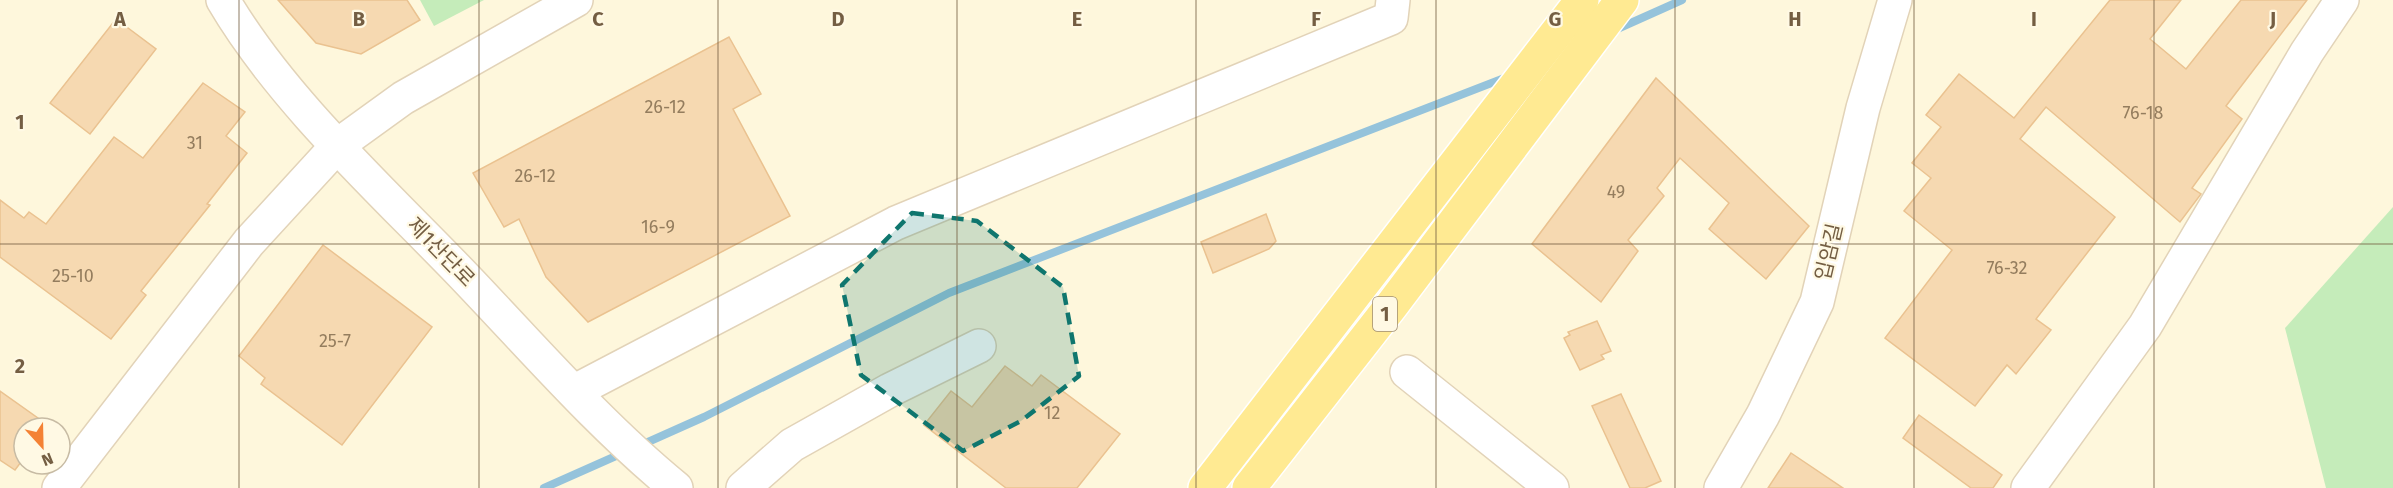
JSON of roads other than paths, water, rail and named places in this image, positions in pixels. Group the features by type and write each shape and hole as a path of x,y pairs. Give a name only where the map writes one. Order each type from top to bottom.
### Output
{"main road":[{"name":"1","path":"1205,488 1582,0"},
{"name":"1","path":"1249,488 1392,305 1622,0"}],"street":[{"name":"제1산단로","path":"223,0 277,76 338,146 611,429 666,480"},
{"path":"59,488 249,242 338,146 404,98 576,0"},
{"path":"575,391 896,223 1391,18 1393,0"},
{"name":"입암길","path":"1721,488 1763,415 1817,302 1863,108 1895,0"},
{"path":"2028,488 2145,326 2307,52 2342,0"},
{"path":"743,488 792,445 890,390 979,346"},
{"path":"1407,372 1552,488"}],"waterway":[{"path":"1615,30 1682,0"},
{"path":"639,446 704,417 949,293 1507,77"},
{"path":"544,488 625,452"}]}
